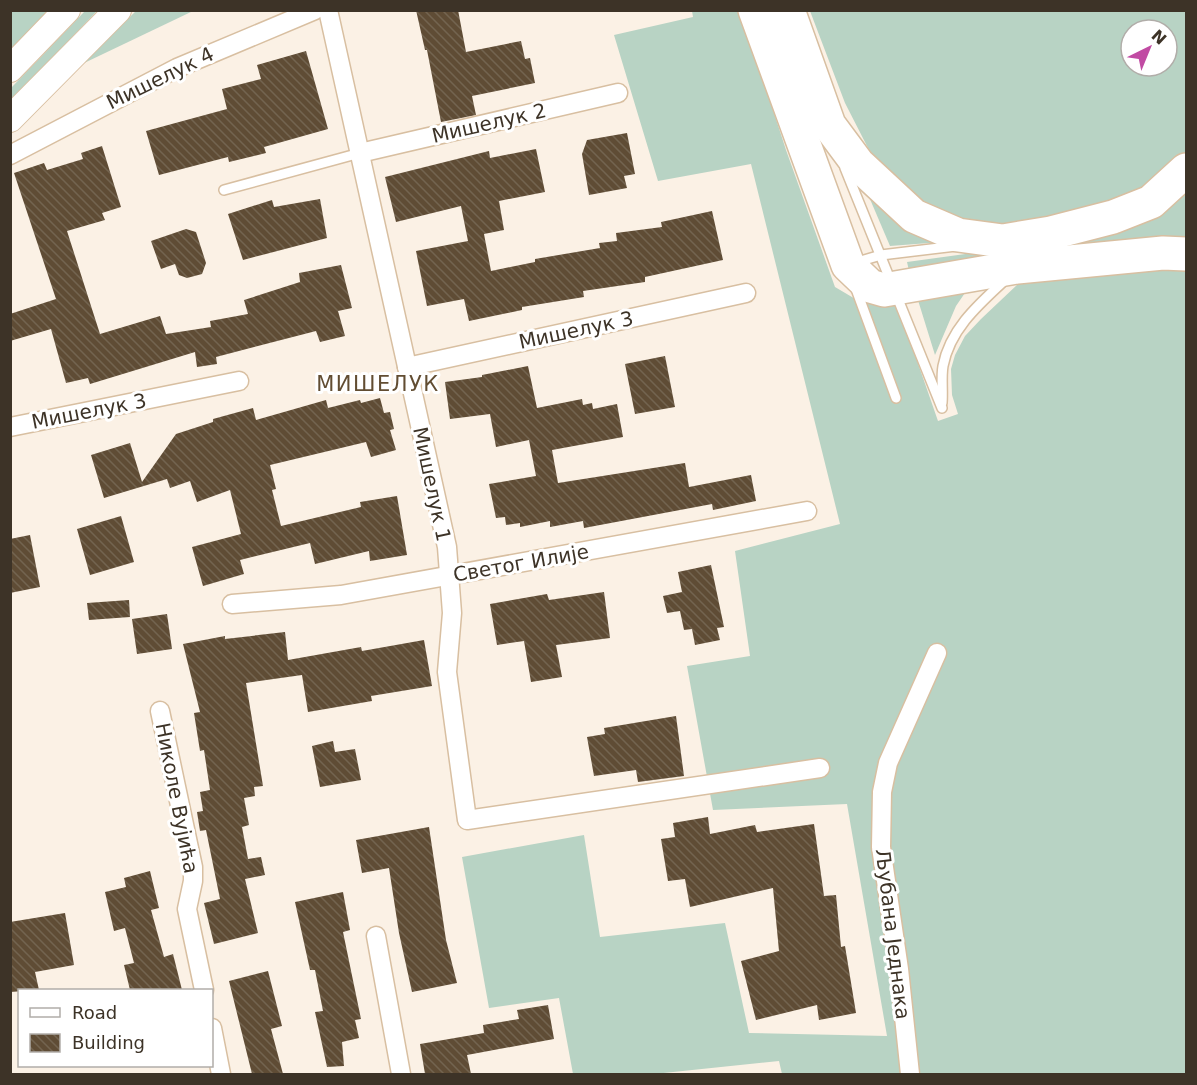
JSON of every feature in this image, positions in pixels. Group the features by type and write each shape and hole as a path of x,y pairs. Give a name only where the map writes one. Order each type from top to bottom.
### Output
{"highway":[{"path":"755,10 848,266 870,286 894,289 1010,254 1051,233 1113,218 1151,202 1186,170"},
{"path":"788,10 829,124 858,164 914,216 1010,254 1186,254"}],"street":[{"path":"10,69 67,10"},
{"path":"10,119 118,10"},
{"name":"Мишелук 4","path":"10,154 166,74 315,10"},
{"name":"Мишелук 1","path":"328,10 451,576 452,613 447,672 467,820 820,768"},
{"name":"Мишелук 2","path":"360,153 618,93"},
{"name":"Мишелук 3","path":"407,367 746,293"},
{"name":"Мишелук 3","path":"10,427 239,381"},
{"name":"Светог Илије","path":"232,604 341,595 807,511"},
{"name":"Љубана Једнака","path":"910,1074 899,969 880,847 882,792 888,763 937,652"},
{"name":"Николе Вујића","path":"160,711 193,867 193,881 187,909 204,989"},
{"path":"376,936 401,1074"},
{"path":"213,1033 221,1074"}],"lane":[{"path":"829,124 942,408 942,369 955,334 1010,254"},
{"path":"224,190 360,153"},
{"path":"896,398 848,266 881,255 1010,254"}],"green space":[{"path":"11,11 56,11 11,64"},
{"path":"85,11 97,11 11,101 11,88"},
{"path":"136,11 193,11 80,65"},
{"path":"692,11 741,11 786,150 835,287 857,300 897,303 938,421 958,414 952,395 951,369 965,336 1019,283 1186,265 1186,1074 782,1074 779,1061 654,1074 573,1074 559,998 489,1008 462,857 584,835 600,937 725,923 749,1033 887,1036 847,804 713,810 687,666 750,656 735,551 840,524 751,164 658,181 614,35 693,17"},
{"path":"810,11 1186,11 1186,155 1147,191 1004,230 921,208 893,182 868,148 845,103"},
{"path":"861,178 942,242 890,246"},
{"path":"1186,187 1186,241 910,275 907,262 1111,234"},
{"path":"969,287 956,306 935,355 917,297"}],"building":[{"path":"416,10 458,10 466,52 521,41 525,59 530,58 535,83 472,96 476,115 441,122 427,50 425,50"},
{"path":"306,51 328,129 264,147 266,153 229,162 228,157 159,175 146,131 227,109 222,89 261,79 257,65"},
{"path":"627,133 635,174 624,176 627,188 589,195 582,154 587,140"},
{"path":"102,146 121,207 102,213 105,220 67,231 100,334 160,316 166,334 211,327 210,321 248,314 244,300 300,282 299,273 341,265 352,308 338,311 345,336 320,342 316,331 216,357 217,364 197,367 195,352 90,384 88,378 66,383 51,329 10,341 10,314 56,299 14,173 44,163 47,170 83,159 81,153"},
{"path":"536,149 545,192 499,201 504,230 484,234 491,271 535,262 535,259 600,248 599,243 617,241 616,233 662,227 661,222 712,211 723,260 645,277 645,282 583,291 584,297 522,307 522,310 469,321 464,299 427,306 416,251 468,241 461,206 396,222 385,177 489,151 490,158"},
{"path":"320,199 327,238 243,260 228,214 272,200 274,207"},
{"path":"186,229 196,232 206,263 202,274 187,278 179,275 175,264 161,269 151,241"},
{"path":"665,356 675,407 635,414 625,364"},
{"path":"528,366 537,408 582,399 583,405 592,403 593,409 617,404 623,437 552,450 558,483 685,463 689,487 751,475 756,501 713,510 712,504 584,528 583,521 550,527 550,521 520,527 520,523 506,525 505,517 496,518 489,484 536,476 529,440 496,447 490,414 450,419 445,382 482,377 482,375"},
{"path":"380,398 384,413 390,412 394,429 390,430 396,450 371,457 366,442 270,465 276,489 272,490 281,526 361,507 360,502 397,496 407,555 370,561 369,551 315,564 310,543 240,560 244,574 203,586 192,547 241,534 230,490 197,502 190,481 170,488 167,479 104,498 91,455 130,443 142,482 176,434 213,422 213,419 253,408 256,420 326,400 328,408 360,400 361,403"},
{"path":"121,516 134,562 90,575 77,529"},
{"path":"30,535 40,587 10,593 10,539"},
{"path":"711,565 724,627 717,628 720,640 695,645 692,629 684,630 680,611 667,613 663,596 682,592 678,572"},
{"path":"604,592 610,638 556,645 562,677 531,682 524,641 497,645 490,604 547,594 549,600"},
{"path":"129,600 130,617 89,620 87,603"},
{"path":"167,614 172,649 137,654 132,619"},
{"path":"285,632 288,660 361,647 362,651 424,640 432,686 371,696 372,701 308,712 302,675 246,683 263,786 254,787 255,796 244,798 249,825 242,827 248,859 261,857 265,875 245,879 258,933 214,944 204,903 220,899 206,830 200,831 197,812 203,811 200,792 210,790 204,750 200,751 194,713 200,712 183,644 225,636 225,639"},
{"path":"676,716 684,776 638,782 636,770 594,776 587,737 605,734 604,728"},
{"path":"333,741 335,752 355,749 361,780 320,787 312,746"},
{"path":"708,817 710,834 755,825 757,832 814,824 824,896 836,895 841,947 845,946 856,1013 819,1020 817,1005 756,1020 741,961 779,951 773,888 690,907 685,879 668,881 661,839 675,837 673,823"},
{"path":"429,827 446,940 457,983 412,992 399,933 389,868 362,873 356,840"},
{"path":"150,871 159,908 151,910 164,957 173,954 182,989 130,989 124,965 134,963 125,928 114,931 105,892 126,887 124,878"},
{"path":"343,892 350,930 343,932 361,1019 355,1020 359,1038 342,1042 344,1066 327,1067 315,1012 323,1011 315,970 310,970 295,902"},
{"path":"65,913 74,965 35,972 39,989 18,989 18,991 10,992 10,922"},
{"path":"268,971 282,1026 271,1029 283,1074 252,1074 229,981"},
{"path":"548,1005 554,1039 467,1055 471,1074 425,1074 420,1044 484,1033 483,1025 519,1019 517,1010"}],"district":[{"name":"МИШЕЛУК","path":"378,384"}]}
